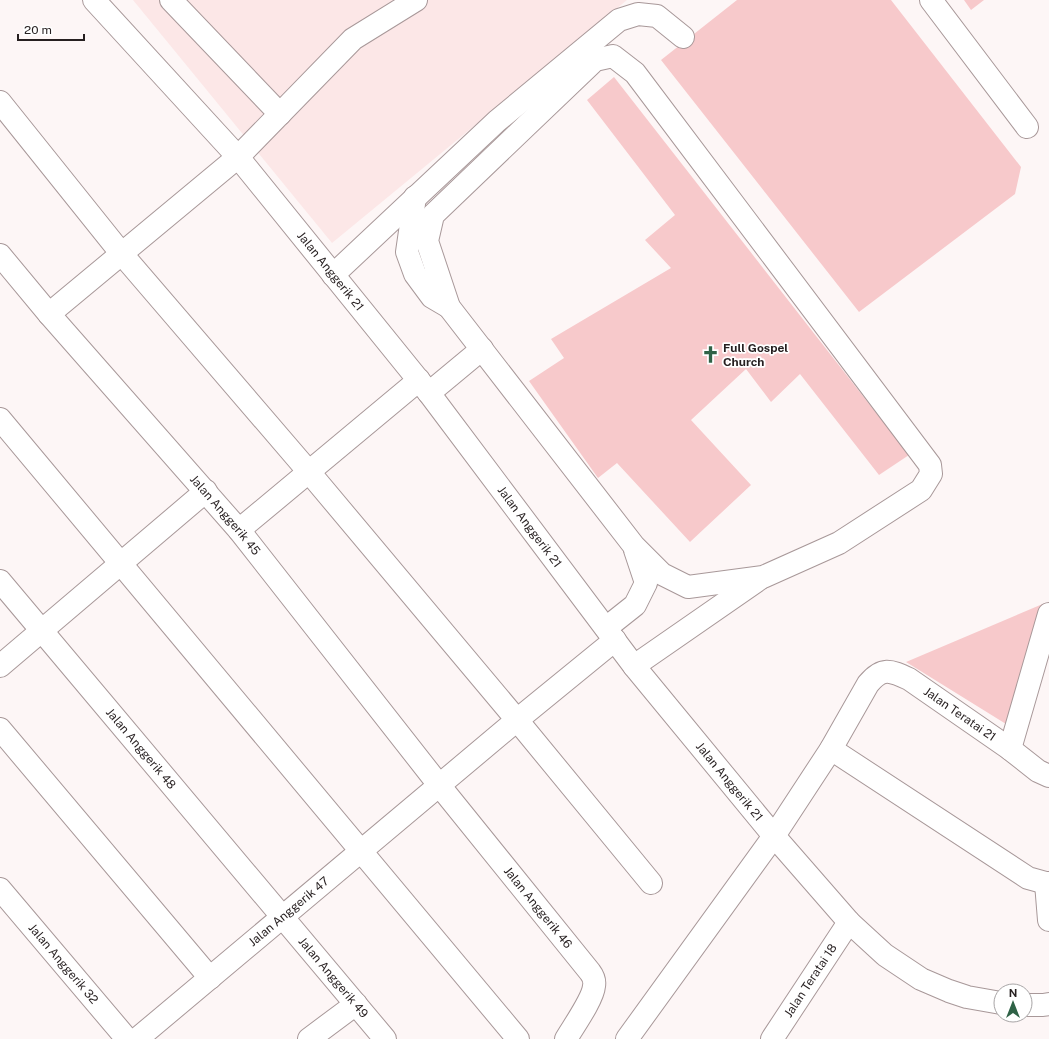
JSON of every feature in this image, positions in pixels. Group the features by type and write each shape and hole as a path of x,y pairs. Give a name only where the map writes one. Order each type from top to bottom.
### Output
{"street":[{"name":"Jalan Anggerik 21","path":"94,0 238,157 424,387 634,666 774,836 849,922 885,955 921,979 967,997 993,1002"},
{"path":"171,0 280,114"},
{"path":"49,314 238,157 353,39 416,0"},
{"path":"333,275 498,121 644,0"},
{"path":"931,0 1027,127"},
{"path":"619,20 638,14 657,16 683,37"},
{"path":"634,666 763,577 839,543 921,490 931,474 930,465 635,72 613,56 596,60 433,216 427,241 449,307 634,546 662,574 688,587 763,577"},
{"path":"0,102 122,253 309,472 517,720 651,883"},
{"path":"415,198 407,252 415,274 432,297 449,307"},
{"name":"Jalan Anggerik 45","path":"0,255 49,314 239,530 439,785"},
{"path":"239,530 309,472 424,387 482,349"},
{"path":"0,419 518,1039"},
{"path":"0,666 206,491"},
{"name":"Jalan Anggerik 47","path":"137,1039 517,720 610,634 635,604 646,583 634,546"},
{"name":"Jalan Anggerik 48","path":"0,581 282,917"},
{"path":"1010,749 1049,616"},
{"name":"Jalan Teratai 21","path":"831,749 868,684 880,673 888,672 898,674 909,679 1010,749 1038,771 1049,776"},
{"path":"0,729 210,978"},
{"path":"627,1039 774,836 831,749 1028,878 1048,883 1049,920"},
{"name":"Jalan Anggerik 46","path":"439,785 593,977 594,988 590,1000 566,1039"},
{"name":"Jalan Anggerik 32","path":"0,888 115,1035"},
{"name":"Jalan Anggerik 49","path":"282,917 385,1039"},
{"name":"Jalan Teratai 18","path":"772,1039 849,922"},
{"path":"309,1039 356,1004"},
{"path":"1033,1005 1049,1004"}],"shaded area":[{"path":"133,0 627,0 332,243"}],"building":[{"path":"737,0 891,0 1021,167 1015,194 859,312 661,60"},
{"path":"964,0 984,0 971,10"},
{"path":"614,77 909,455 879,475 800,374 771,402 746,369 691,420 751,485 690,542 617,463 598,478 529,381 564,358 551,339 671,268 645,240 675,215 587,100"},
{"path":"1045,603 1006,724 906,662"}],"place":[{"name":"Full Gospel Church","path":"710,355"}]}
